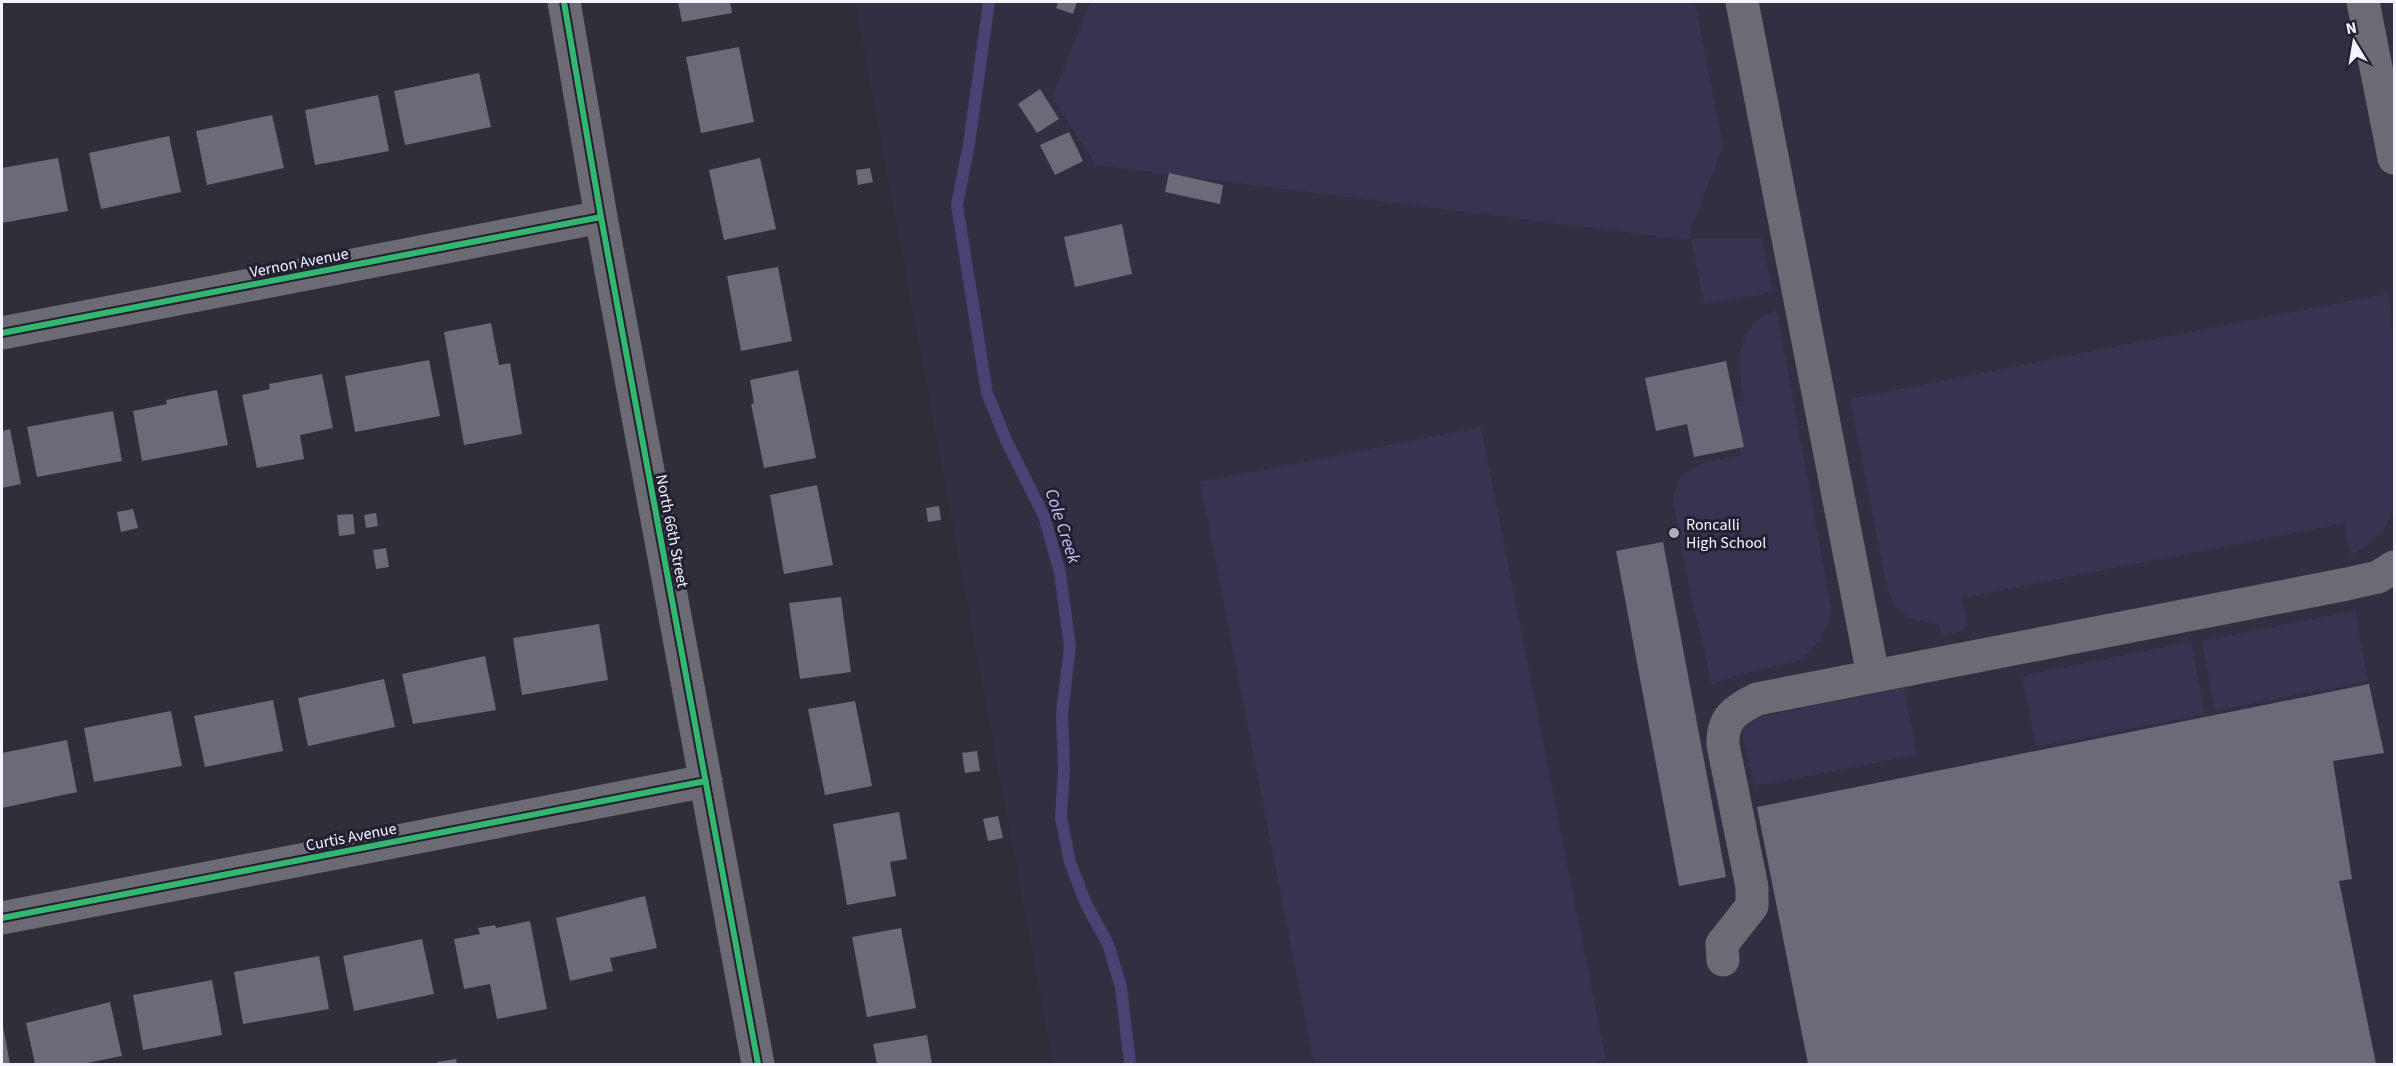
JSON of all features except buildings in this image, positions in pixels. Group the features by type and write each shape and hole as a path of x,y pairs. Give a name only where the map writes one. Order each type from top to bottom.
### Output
{"street":[{"name":"North 66th Street","path":"564,2 601,217 758,1065"},
{"path":"1742,2 1873,675"},
{"path":"2363,2 2394,158"},
{"name":"Vernon Avenue","path":"2,333 601,217"},
{"path":"1723,960 1722,945 1752,906 1752,887 1722,731 1729,719 1740,708 1757,699 1873,675 2347,584 2378,577 2394,567"},
{"name":"Curtis Avenue","path":"2,918 706,781"}],"shaded area":[{"name":"Roncalli High School","path":"855,2 2394,2 2394,1064 1053,1064"},
{"path":"1090,2 1695,2 1723,146 1687,240 1096,165 1052,97"},
{"path":"1691,239 1762,239 1773,292 1704,304"},
{"path":"2389,293 2394,354 2394,512 2381,534 2351,557 2344,523 1962,598 1967,625 1963,631 1941,636 1939,624 1915,620 1902,613 1892,602 1887,588 1850,399"},
{"path":"1777,310 1832,614 1819,641 1802,660 1737,675 1712,685 1690,591 1673,502 1676,489 1688,471 1706,462 1741,455 1739,448 1744,447 1734,402 1744,401 1740,373 1742,347 1753,325"},
{"path":"1481,427 1606,1061 1588,1064 1314,1064 1200,482"},
{"path":"2355,611 2368,681 2215,711 2202,641"},
{"path":"2191,642 2205,714 2036,747 2022,676"},
{"path":"1904,688 1917,755 1754,786 1742,732 1744,725 1756,717"}],"waterway":[{"name":"Cole Creek","path":"989,2 969,144 957,205 987,393 1006,440 1044,516 1060,573 1070,647 1062,713 1064,769 1061,818 1070,862 1086,904 1108,944 1121,987 1130,1064"}],"cycle path":[{"path":"564,2 601,217 758,1064"},
{"path":"2,333 601,217"},
{"path":"2,918 706,781"}],"place":[{"name":"Roncalli High School","path":"1674,533"}]}
